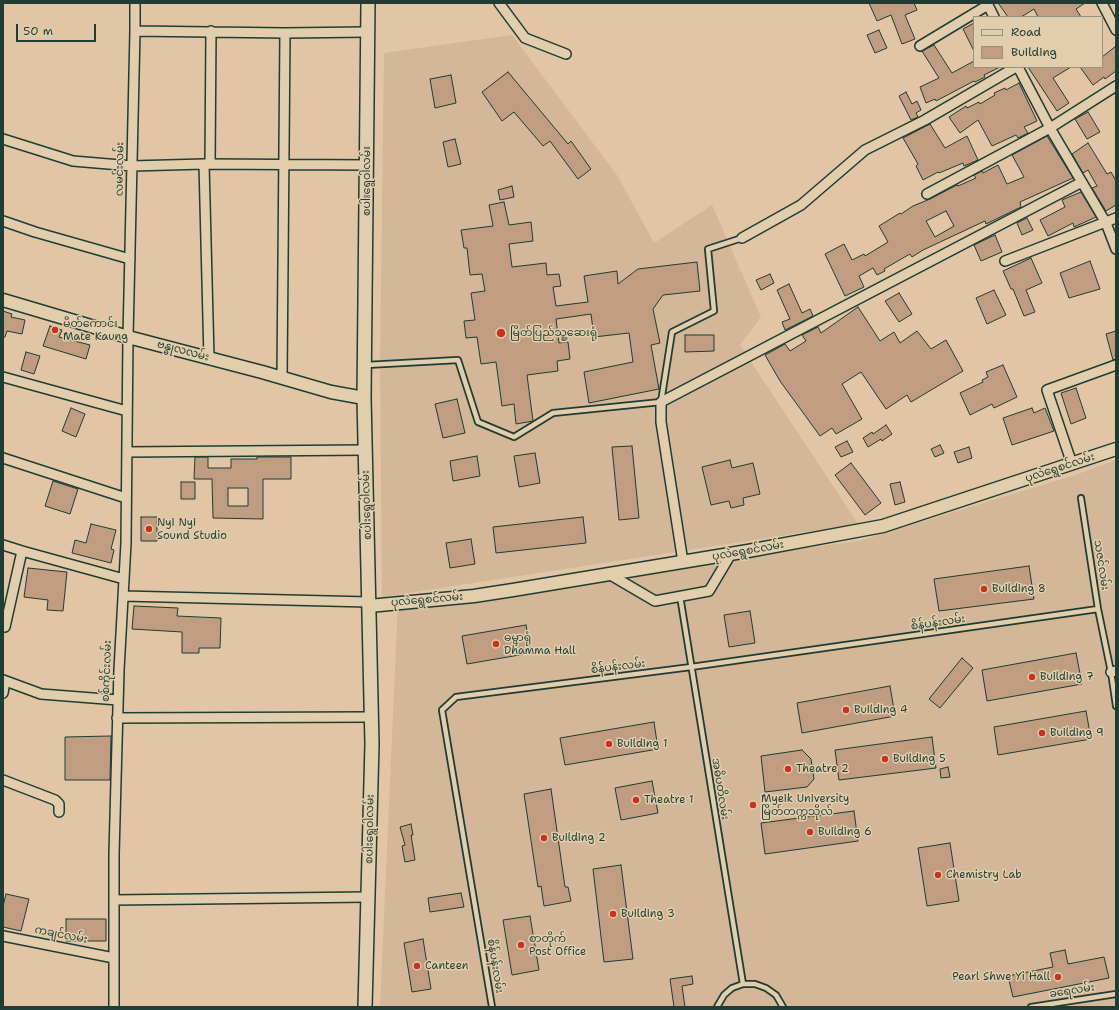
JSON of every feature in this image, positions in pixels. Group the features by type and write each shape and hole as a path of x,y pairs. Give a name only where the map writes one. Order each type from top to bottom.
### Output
{"main road":[{"name":"စပါးရွေဝါလမ်း","path":"365,1007 372,744 364,398 368,3"}],"street":[{"name":"လမင်းလမ်း","path":"128,336 135,3"},
{"path":"499,3 525,38 566,54"},
{"path":"1102,3 1104,15 1116,30"},
{"path":"920,46 989,4 994,16"},
{"path":"135,31 286,33 367,32"},
{"path":"209,358 207,164 211,31"},
{"path":"282,377 286,33"},
{"path":"742,238 801,205 865,150 925,120 1015,68"},
{"path":"1018,68 1050,128 1106,223 1116,249"},
{"path":"927,194 1050,128 1116,86"},
{"path":"3,139 73,161 132,166 207,164 367,166"},
{"path":"683,562 661,422 661,402 1082,182"},
{"path":"1005,261 1116,218"},
{"path":"3,221 35,232 130,259"},
{"name":"ဗန္ဓုလလမ်း","path":"3,300 332,392 364,398"},
{"name":"စစ်ကိုင်းလမ်း","path":"114,1007 114,854 117,718 124,579 128,336"},
{"path":"1072,464 1047,390 1116,365"},
{"path":"3,376 127,411"},
{"name":"ပုလဲရွေစင်လမ်း","path":"369,604 474,596 730,554 883,526 1116,449"},
{"path":"127,452 365,450"},
{"path":"3,458 126,498"},
{"path":"3,545 124,579"},
{"path":"4,630 22,551"},
{"path":"609,574 655,601 709,591 730,554"},
{"path":"123,596 369,604"},
{"path":"3,694 4,680 41,694 118,700"},
{"path":"117,718 371,717"},
{"path":"3,780 55,800 59,804 59,812"},
{"path":"114,900 368,896"},
{"name":"ကချင်လမ်း","path":"3,936 114,958"}],"lane":[{"path":"364,365 458,360 478,422 514,437 553,413 661,402 672,332 714,311 708,249 742,238"},
{"name":"သဇင်လမ်း","path":"1081,498 1098,609 1114,671 1116,706"},
{"name":"အဓိပတိလမ်း","path":"680,596 743,984"},
{"name":"စိန်ပန်းလမ်း","path":"492,1007 442,710 456,697 691,667 1098,609"},
{"path":"717,1007 724,995 732,988 743,984 755,984 766,988 776,995 783,1007"},
{"name":"ခရေလမ်း","path":"1031,1007 1116,994"}],"shaded area":[{"path":"512,35 617,175 654,243 712,205 761,317 740,345 858,524 382,597 380,364 384,53"},
{"name":"Myeik University မြိတ်တက္ကသိုလ်","path":"1116,460 1116,1007 380,1007 398,602 859,541 1075,475"}],"building":[{"path":"869,3 914,3 917,10 905,15 915,39 902,44 891,15 877,21"},
{"path":"998,3 1085,3 1076,9 1080,16 1038,16 1034,9 1023,16 1007,16"},
{"path":"973,24 973,49 963,29"},
{"path":"879,30 887,48 875,53 867,35"},
{"path":"934,45 952,73 973,62 973,68 998,68 984,75 985,77 975,82 974,81 936,101 935,99 926,103 920,87 939,78 922,51"},
{"path":"1116,46 1116,71 1093,85 1081,68 1103,68 1103,56"},
{"path":"1029,68 1069,68 1053,78 1069,103 1057,111"},
{"path":"508,72 568,144 571,141 591,169 578,179 550,141 543,146 514,112 502,121 482,92"},
{"path":"451,75 456,103 435,108 430,79"},
{"path":"1019,83 1037,121 1024,127 1028,133 1018,138 1016,135 992,146 978,120 960,133 949,117 966,106 967,108 979,102 980,104 995,95 994,93 1005,88 1006,90"},
{"path":"906,92 912,104 917,101 921,110 916,113 918,117 911,120 899,96"},
{"path":"1088,112 1100,132 1087,139 1075,119"},
{"path":"930,124 945,148 967,136 978,160 964,166 963,163 939,173 938,172 923,180 916,166 918,164 903,138"},
{"path":"1047,136 1073,178 1020,202 1021,207 986,224 985,221 923,250 912,257 910,254 884,269 885,271 877,275 873,268 859,276 864,287 845,296 825,254 844,244 852,260 864,254 865,256 888,242 879,226 913,206 955,186 976,178 974,175 982,171 983,173 998,165 1007,184 1024,177 1012,155","holes":["946,211 954,226 935,237 926,221"]},
{"path":"455,139 461,164 448,167 443,142"},
{"path":"1088,143 1107,174 1111,172 1116,181 1116,205 1106,211 1092,188 1097,186 1088,170 1083,173 1072,154"},
{"path":"512,186 514,197 500,200 498,190"},
{"path":"1081,192 1096,217 1074,227 1073,223 1048,236 1040,220 1065,207 1062,200"},
{"path":"504,202 509,225 531,222 533,241 509,244 512,267 546,263 547,275 559,274 561,286 553,287 556,306 588,302 584,276 617,271 618,284 638,269 697,262 700,291 663,295 653,309 660,343 651,345 659,389 589,403 584,372 633,362 629,333 594,337 591,314 556,319 559,343 568,342 570,359 557,361 558,371 527,375 533,421 516,424 514,404 502,406 496,362 481,364 477,337 466,338 464,321 475,320 471,293 485,291 482,274 470,275 467,248 464,248 461,230 493,226 489,205"},
{"path":"1027,218 1033,230 1022,235 1017,223"},
{"path":"995,235 1002,252 981,261 974,245"},
{"path":"1031,258 1042,283 1026,290 1035,312 1024,316 1013,289 1011,289 1003,271"},
{"path":"1090,261 1100,289 1069,298 1060,273"},
{"path":"770,274 774,283 761,290 756,280"},
{"path":"789,284 802,313 810,309 813,316 785,330 782,322 790,319 777,290"},
{"path":"994,290 1006,315 987,324 976,298"},
{"path":"899,293 912,314 899,322 885,301"},
{"path":"858,307 880,341 894,332 900,343 917,331 931,349 946,340 963,371 911,402 907,395 886,409 861,372 842,384 862,419 836,434 832,428 820,436 780,381 765,355 785,344 790,351 806,341 802,335 818,327 821,333"},
{"path":"3,311 12,314 11,317 25,320 22,334 7,331 5,337 3,337"},
{"path":"50,326 62,330 59,337 90,345 86,359 43,346"},
{"path":"1116,331 1116,359 1113,360 1106,334"},
{"path":"685,335 714,335 714,351 685,352"},
{"path":"26,352 40,356 34,374 21,370"},
{"path":"1003,365 1017,397 994,408 992,404 970,415 960,393 983,382 982,380 988,377 986,372"},
{"path":"1076,388 1086,418 1071,424 1061,393"},
{"path":"457,399 465,433 443,438 435,404"},
{"path":"71,408 85,414 76,437 62,431"},
{"path":"1032,408 1034,413 1045,408 1054,431 1012,445 1003,418"},
{"path":"886,425 892,434 882,441 881,439 868,447 863,438 872,432 873,434"},
{"path":"847,441 853,452 841,457 835,447"},
{"path":"940,445 944,453 935,457 931,449"},
{"path":"632,446 639,518 619,520 612,447"},
{"path":"969,447 972,458 958,463 954,452"},
{"path":"535,453 540,483 519,487 514,456"},
{"path":"477,456 480,476 453,481 450,461"},
{"path":"195,457 208,457 208,468 231,468 231,459 291,457 291,479 263,479 263,519 213,518 212,479 194,479","holes":["228,488 248,488 248,506 228,506"]},
{"path":"730,460 732,468 753,463 760,494 743,498 744,505 731,508 729,501 711,505 702,467"},
{"path":"851,463 881,503 865,515 835,475"},
{"path":"53,481 78,489 70,514 45,506"},
{"path":"181,482 195,482 195,499 181,499"},
{"path":"900,482 905,502 895,505 890,484"},
{"name":"Nyi Nyi Sound Studio","path":"141,517 157,517 157,541 141,541"},
{"path":"583,517 586,543 496,553 493,527"},
{"path":"91,524 116,530 111,549 114,550 111,563 72,553 75,540 86,543"},
{"path":"471,539 475,564 450,568 446,543"},
{"name":"Building 8","path":"1029,566 1034,599 939,611 934,579"},
{"path":"28,568 67,572 63,611 47,610 48,600 24,597"},
{"path":"134,606 178,608 177,616 221,618 220,648 199,648 199,653 182,653 182,632 132,629"},
{"path":"750,611 755,643 729,647 724,615"},
{"name":"ဓမ္မာရုံ Dhamma Hall","path":"526,625 531,653 467,664 462,636"},
{"name":"Building 7","path":"1076,653 1082,684 987,701 982,670"},
{"path":"962,658 973,668 940,708 929,699"},
{"name":"Building 4","path":"890,686 895,716 802,733 797,703"},
{"name":"Building 9","path":"1086,711 1091,739 998,755 994,727"},
{"name":"Building 1","path":"654,722 658,749 565,765 560,738"},
{"path":"111,736 110,780 65,780 65,737"},
{"name":"Building 5","path":"932,737 936,768 839,780 835,750"},
{"name":"Theatre 2","path":"802,750 811,759 814,779 807,787 765,792 761,756"},
{"path":"948,767 950,777 941,778 940,769"},
{"name":"Theatre 1","path":"652,781 658,813 621,820 615,788"},
{"name":"Building 2","path":"551,789 565,887 568,887 571,901 544,906 541,886 538,887 524,794"},
{"name":"Building 6","path":"854,811 858,841 765,854 761,823"},
{"path":"411,824 413,835 411,835 415,860 405,862 402,846 405,845 400,827"},
{"name":"Chemistry Lab","path":"950,843 959,901 927,906 918,848"},
{"name":"Building 3","path":"621,865 633,959 604,962 593,869"},
{"path":"461,893 464,907 430,912 428,898"},
{"path":"6,894 29,899 21,931 3,927 3,906"},
{"name":"စာတိုက် Post Office","path":"530,916 539,970 512,975 503,920"},
{"path":"66,919 106,919 106,941 66,941"},
{"name":"Canteen","path":"423,939 431,989 412,992 404,943"},
{"name":"Pearl Shwe Yi Hall","path":"1065,950 1068,964 1104,957 1109,978 1013,997 1008,976 1053,967 1050,953"},
{"path":"692,976 693,984 682,986 685,1007 674,1007 670,979"}],"place":[{"name":"မိတ်ကောင်း Mate Kaung","path":"55,330"},
{"name":"မြိတ်ပြည်သူ့ဆေးရုံ","path":"501,333"},
{"name":"Nyi Nyi Sound Studio","path":"149,529"},
{"name":"Building 8","path":"984,589"},
{"name":"ဓမ္မာရုံ Dhamma Hall","path":"496,644"},
{"name":"Building 7","path":"1032,677"},
{"name":"Building 4","path":"846,710"},
{"name":"Building 9","path":"1042,733"},
{"name":"Building 1","path":"609,744"},
{"name":"Building 5","path":"885,759"},
{"name":"Theatre 2","path":"788,769"},
{"name":"Theatre 1","path":"636,800"},
{"name":"Myeik University မြိတ်တက္ကသိုလ်","path":"753,805"},
{"name":"Building 6","path":"810,832"},
{"name":"Building 2","path":"544,838"},
{"name":"Chemistry Lab","path":"938,875"},
{"name":"Building 3","path":"613,914"},
{"name":"စာတိုက် Post Office","path":"521,945"},
{"name":"Canteen","path":"417,966"},
{"name":"Pearl Shwe Yi Hall","path":"1058,977"}]}
